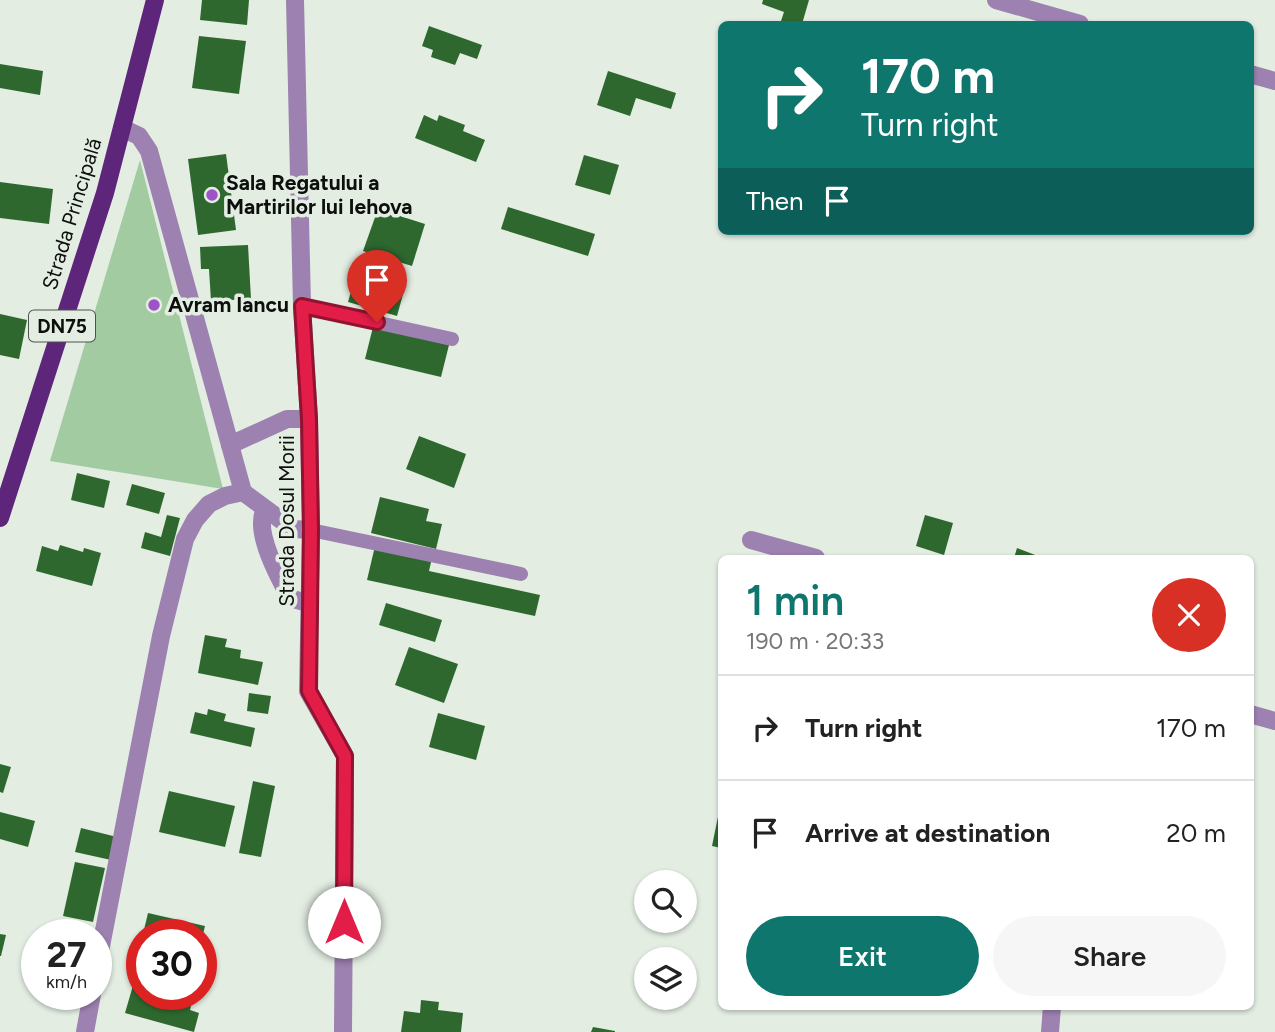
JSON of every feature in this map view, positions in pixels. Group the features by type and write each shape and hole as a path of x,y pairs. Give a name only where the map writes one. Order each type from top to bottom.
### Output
{"main road":[{"name":"Strada Principală","path":"0,518 105,193 155,0"}],"street":[{"name":"Strada Dosul Morii","path":"295,0 302,306 309,419 309,691 345,756 343,1032"},
{"path":"996,0 1070,21"},
{"path":"1254,75 1275,81"},
{"path":"122,128 139,136 149,151 243,492 293,529 311,530"},
{"path":"230,445 287,419 309,419"},
{"path":"106,919 161,636 185,539 195,520 209,504 225,496 243,492"},
{"path":"265,509 261,524 263,535 286,591 290,598 310,604"},
{"path":"751,540 805,555"},
{"path":"1254,715 1275,721"},
{"path":"85,1032 89,1010"},
{"path":"1050,1032 1052,1010"}],"lane":[{"path":"302,306 452,339"},
{"path":"311,530 521,574"}],"green space":[{"path":"140,160 223,489 50,461"}],"building":[{"path":"202,0 249,0 247,25 200,20"},
{"path":"763,0 809,0 803,21 781,21 784,12 762,4"},
{"path":"429,26 482,45 477,59 460,53 455,65 431,57 433,50 422,46"},
{"path":"199,36 246,41 239,94 192,88"},
{"path":"0,64 43,71 40,95 0,88"},
{"path":"608,71 676,93 671,109 636,98 630,116 597,105"},
{"path":"424,115 437,121 439,115 465,125 463,131 485,140 476,162 415,138"},
{"name":"Sala Regatului a Martirilor lui Iehova","path":"226,154 236,230 198,235 188,159"},
{"path":"584,155 619,165 610,195 575,185"},
{"path":"0,182 53,189 49,224 0,218"},
{"path":"508,207 595,234 588,256 501,229"},
{"path":"378,209 425,224 412,266 363,251"},
{"path":"248,245 251,299 211,301 209,269 201,269 200,247"},
{"path":"358,267 407,280 397,316 348,302"},
{"path":"0,314 27,320 19,359 0,355"},
{"path":"373,327 449,345 441,377 365,359"},
{"path":"419,436 466,454 454,488 406,469"},
{"path":"77,473 110,481 104,508 71,500"},
{"path":"132,484 165,493 159,514 126,505"},
{"path":"380,497 429,509 426,521 442,524 436,549 371,533"},
{"path":"167,515 180,518 170,556 141,548 145,532 161,537"},
{"path":"925,515 953,523 944,555 916,546"},
{"path":"60,545 83,552 84,548 101,553 92,586 36,571 42,546 58,551"},
{"path":"375,546 432,558 429,571 540,595 535,616 367,580"},
{"path":"1017,548 1035,555 1015,555"},
{"path":"386,603 442,620 435,642 379,625"},
{"path":"205,635 227,639 225,647 241,650 240,658 263,662 258,685 198,673"},
{"path":"409,647 458,664 444,703 395,685"},
{"path":"249,693 271,696 268,714 247,711"},
{"path":"208,709 226,714 224,721 255,728 251,747 190,733 195,712 207,715"},
{"path":"438,713 485,726 476,760 429,747"},
{"path":"0,764 11,767 3,793 0,792"},
{"path":"253,781 275,786 261,857 239,853"},
{"path":"169,791 235,806 225,847 159,832"},
{"path":"0,812 35,821 28,847 0,839"},
{"path":"718,817 718,847 712,846"},
{"path":"81,828 117,837 111,860 75,852"},
{"path":"75,862 105,868 94,919 63,916"},
{"path":"148,913 174,919 147,919"},
{"path":"0,934 6,935 1,956 0,956"},
{"path":"421,1000 439,1002 438,1010 463,1013 461,1032 401,1032 404,1011 420,1013"},
{"path":"126,1010 190,1010 199,1013 194,1032 125,1013"},
{"path":"593,1027 615,1031 615,1032 591,1032"}],"place":[{"name":"Sala Regatului a Martirilor lui Iehova","path":"212,195"},
{"name":"Avram Iancu","path":"154,305"}],"route":[{"path":"344,922 345,756 309,691 309,419 302,306 377,322"}]}
